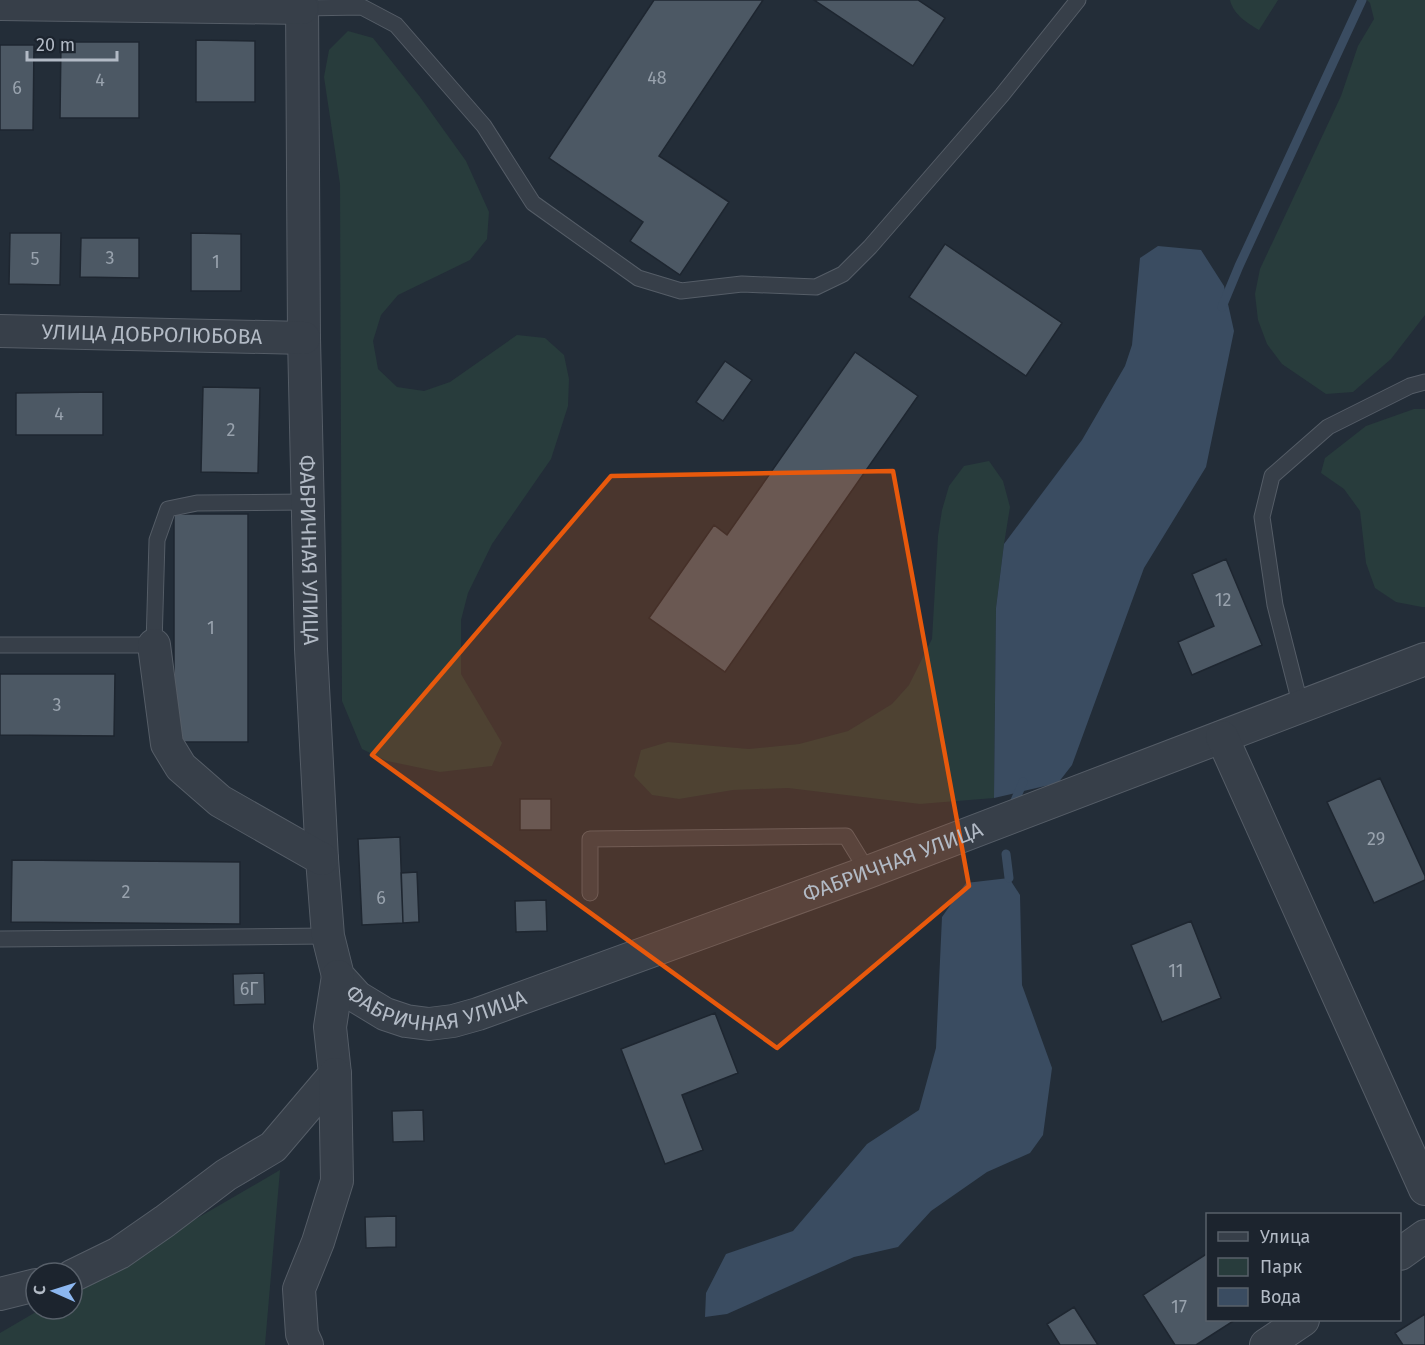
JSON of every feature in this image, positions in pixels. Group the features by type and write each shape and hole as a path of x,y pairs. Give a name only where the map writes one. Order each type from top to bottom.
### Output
{"street":[{"path":"0,4 302,4"},
{"name":"ФАБРИЧНАЯ УЛИЦА","path":"302,4 304,338 311,649 328,936 338,976 357,997 385,1014 406,1021 429,1024 453,1021 478,1014 868,872 1425,659"},
{"name":"УЛИЦА ДОБРОЛЮБОВА","path":"0,331 304,338"},
{"path":"154,645 167,744 181,767 220,801 322,859"},
{"path":"1222,738 1425,1189"},
{"path":"307,1345 302,1334 299,1289 318,1242 337,1181 335,1074 330,1027 338,976"},
{"path":"84,1270 119,1253 226,1175 273,1147 335,1074"},
{"path":"1401,1253 1425,1236"},
{"path":"0,1294 24,1288"},
{"path":"1266,1345 1302,1321"}],"lane":[{"path":"302,4 362,7 396,25 484,126 533,203 638,278 681,291 742,284 816,287 843,274 870,248 995,104 1078,0"},
{"path":"1301,707 1275,605 1262,517 1272,476 1328,427 1410,386 1425,382"},
{"path":"0,645 154,645 157,540 168,509 197,503 308,502"},
{"path":"590,893 590,839 846,836 868,872"},
{"path":"0,939 328,936"}],"highlighted area":[{"path":"893,471 969,886 777,1048 372,755 611,476"}],"green space":[{"path":"1230,0 1278,0 1259,30 1237,14"},
{"path":"1367,0 1425,0 1425,315 1391,359 1353,392 1326,394 1282,364 1267,344 1258,320 1255,294 1260,269 1341,96 1358,46 1374,19"},
{"path":"348,31 373,38 420,97 466,161 489,212 487,239 470,260 398,295 381,315 373,341 378,369 397,387 424,391 450,382 517,335 545,338 564,355 569,379 568,406 551,459 492,544 468,593 461,620 461,674 502,743 492,766 440,772 387,761 362,749 342,701 340,184 324,77 329,50"},
{"path":"1414,409 1425,409 1425,607 1396,602 1375,588 1366,563 1360,511 1344,489 1321,473 1325,458 1366,426"},
{"path":"989,461 1003,481 1010,507 996,608 994,798 920,804 788,788 733,790 679,799 652,795 634,776 641,750 668,742 749,749 799,744 848,731 892,704 909,685 932,639 938,536 949,486 964,466"},
{"path":"280,1170 265,1345 0,1345 0,1333 24,1319 24,1321 84,1321 84,1284"}],"water":[{"path":"1158,246 1201,250 1224,286 1234,331 1206,467 1144,568 1072,765 1058,783 994,798 996,608 1004,544 1082,440 1125,366 1132,345 1140,258"},
{"path":"1009,878 1020,895 1022,985 1052,1068 1043,1135 1030,1153 987,1172 931,1211 898,1247 854,1257 727,1314 705,1317 706,1293 726,1254 793,1231 867,1144 919,1110 936,1048 942,917 966,883"}],"building":[{"path":"654,0 763,0 659,156 729,202 680,275 630,241 643,222 549,158"},
{"path":"814,0 918,0 945,18 913,66"},
{"path":"196,40 255,41 255,102 196,102"},
{"path":"61,42 139,42 139,118 60,118"},
{"path":"0,45 34,45 33,130 0,130"},
{"path":"10,233 61,233 60,285 9,284"},
{"path":"191,233 241,234 241,291 191,291"},
{"path":"81,238 139,238 139,278 80,277"},
{"path":"945,244 1062,323 1026,376 909,297"},
{"path":"855,352 918,396 725,672 649,618 714,525 727,535"},
{"path":"725,361 752,380 723,421 696,402"},
{"path":"203,387 260,388 258,473 201,472"},
{"path":"103,392 103,435 16,435 16,393"},
{"path":"174,514 248,514 248,742 174,742"},
{"path":"1226,559 1262,645 1192,675 1178,642 1214,626 1192,574"},
{"path":"0,674 115,674 114,736 0,735"},
{"path":"1380,778 1425,880 1374,903 1327,802"},
{"path":"520,799 551,799 551,830 520,830"},
{"path":"400,837 403,923 362,925 358,839"},
{"path":"12,860 240,862 240,924 11,922"},
{"path":"417,872 419,922 403,923 401,873"},
{"path":"546,900 547,931 516,932 515,901"},
{"path":"1191,921 1221,998 1162,1022 1131,945"},
{"path":"264,973 265,1004 234,1005 233,974"},
{"path":"715,1013 738,1073 682,1095 703,1150 665,1164 621,1049"},
{"path":"423,1110 424,1141 393,1142 392,1111"},
{"path":"396,1216 396,1247 366,1248 365,1217"},
{"path":"1206,1254 1206,1321 1233,1321 1196,1345 1175,1345 1143,1295"},
{"path":"1074,1307 1098,1345 1060,1345 1047,1324"},
{"path":"1425,1314 1425,1345 1403,1345 1395,1333"}],"waterway":[{"path":"1222,307 1362,0"},
{"path":"1011,810 1023,782"},
{"path":"1006,854 1009,878"}]}
